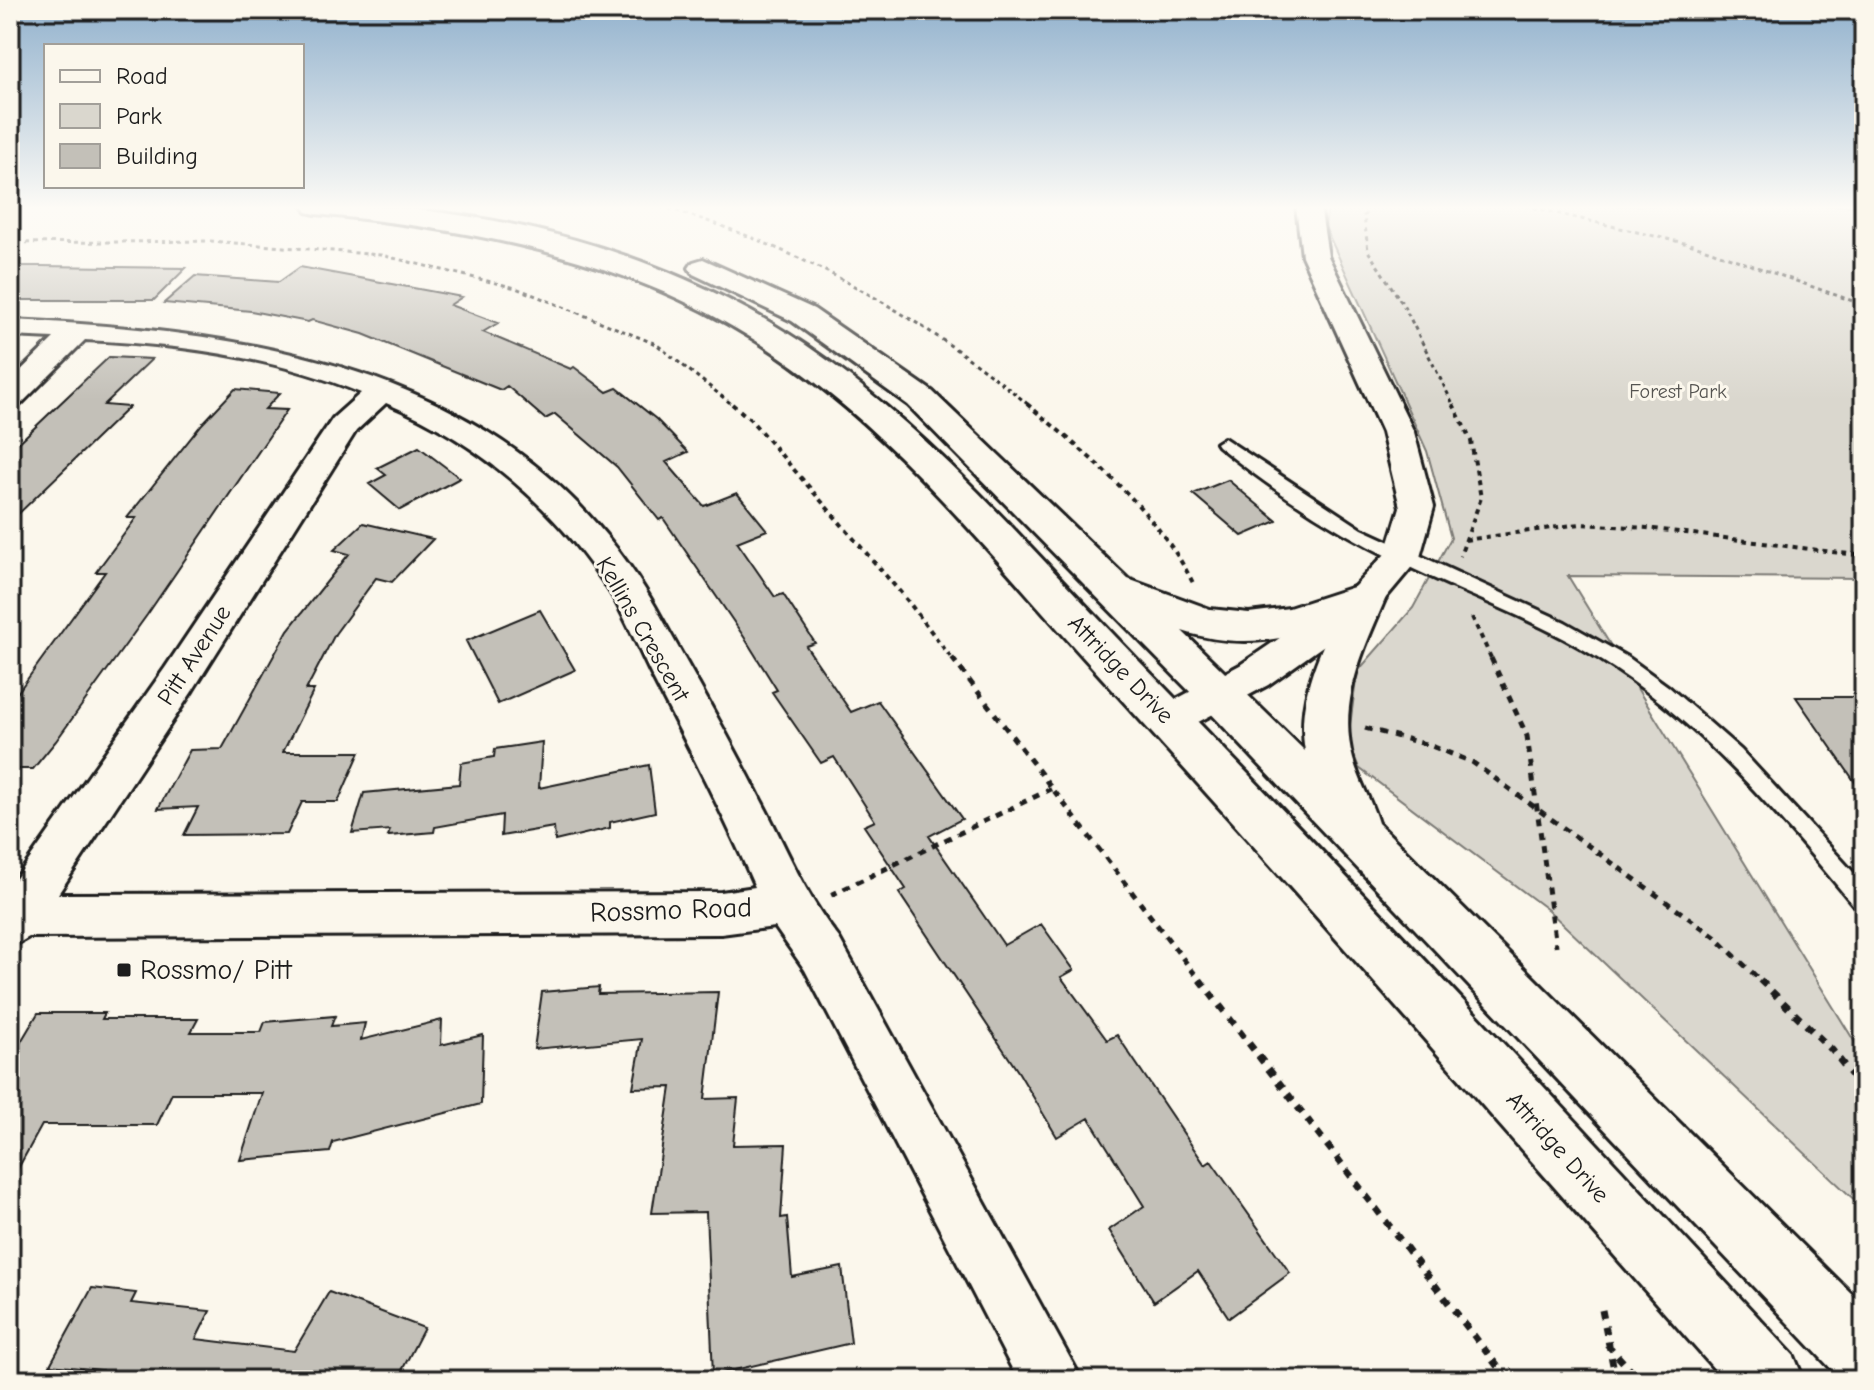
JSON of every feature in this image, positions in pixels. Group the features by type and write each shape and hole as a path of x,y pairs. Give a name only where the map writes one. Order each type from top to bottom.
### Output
{"main road":[{"name":"Attridge Drive","path":"635,271 669,283 763,332 850,394 937,476 1170,721 1770,1380"},
{"path":"710,271 803,315 920,398 1220,694 1362,843 1864,1354"},
{"path":"1115,589 1210,624 1251,629 1291,623 1366,597"},
{"path":"1362,843 1328,757 1323,718 1336,666 1366,597"}],"street":[{"path":"1170,721 1220,694 1366,597 1402,557 1417,507 1398,432 1322,271"},
{"name":"Kellins Crescent","path":"10,328 79,330 224,344 278,355 383,389 460,428 500,454 532,478 593,543 621,581 755,831 787,904"},
{"path":"10,398 79,330"},
{"name":"Pitt Avenue","path":"12,919 179,679 344,425 383,389"},
{"name":"Rossmo Road","path":"12,919 721,913 787,904 822,954 1051,1380"}],"lane":[{"path":"1224,443 1276,485 1402,557 1581,639 1681,704 1777,797 1864,901"}],"path":[{"path":"446,271 516,288 656,344 750,419 907,600 1508,1380"},
{"path":"830,271 952,344 1042,415 1163,532 1187,569 1210,624"},
{"path":"1780,271 1864,305"},
{"path":"1465,540 1580,524 1647,528 1864,556"},
{"path":"1472,762 1535,804 1715,937 1832,1050 1864,1091"},
{"path":"838,894 1051,789"},
{"path":"1602,1310 1606,1343 1616,1380"},
{"path":"1606,1343 1639,1380"}],"green space":[{"name":"Forest Park","path":"1345,271 1864,271 1864,578 1568,576 1864,1057 1864,1209 1548,910 1359,768 1348,741 1357,672 1413,608 1451,538 1427,451"}],"building":[{"path":"10,271 183,271 154,300 10,300"},
{"path":"295,271 321,271 462,297 450,305 498,323 483,332 571,369 574,367 607,392 617,388 656,419 688,452 666,462 704,506 737,493 767,530 737,542 775,597 783,594 815,643 806,646 851,712 878,701 962,819 929,836 1004,945 1041,924 1074,970 1061,977 1107,1040 1117,1035 1205,1165 1211,1161 1290,1273 1229,1318 1198,1271 1154,1302 1109,1230 1144,1206 1089,1118 1057,1137 1019,1073 899,893 906,889 864,826 875,821 834,757 821,763 772,692 777,690 744,637 663,518 659,520 617,467 555,414 545,419 507,386 501,390 363,334 312,320 308,322 251,311 164,303 195,276 279,282"},
{"path":"109,357 152,359 104,405 129,407 10,522 10,451"},
{"path":"235,389 280,393 265,409 287,410 147,615 56,741 33,769 10,769 10,703 105,572 96,572 136,518 127,518 202,424"},
{"path":"419,447 460,478 400,510 369,484 386,475 377,468"},
{"path":"1228,480 1277,521 1242,536 1193,494"},
{"path":"363,523 433,539 392,582 376,578 335,634 306,690 314,690 283,752 360,752 338,802 302,802 287,834 184,835 198,807 158,809 190,750 222,749 288,630 349,554 334,550"},
{"path":"540,610 575,670 498,704 466,641"},
{"path":"1796,697 1864,697 1864,795"},
{"path":"542,742 539,788 649,765 655,812 610,822 610,828 555,841 554,827 501,836 502,815 435,827 434,832 388,836 390,830 352,833 364,793 459,784 461,763 494,757 495,749"},
{"path":"599,987 598,994 718,992 705,1099 738,1098 733,1145 786,1144 781,1218 787,1217 792,1277 842,1267 851,1343 713,1375 706,1212 652,1213 671,1087 633,1088 642,1039 534,1049 542,992"},
{"path":"38,1013 105,1013 102,1019 198,1019 191,1032 261,1032 265,1022 335,1016 331,1026 365,1023 361,1040 442,1020 441,1045 483,1035 481,1104 333,1142 330,1152 240,1160 262,1093 172,1093 157,1125 42,1125 10,1183 10,1060"},
{"path":"92,1288 136,1293 131,1303 210,1311 196,1339 294,1351 329,1292 424,1328 397,1380 97,1380 102,1370 50,1365"}],"place":[{"name":"Rossmo/ Pitt","path":"124,970"}]}
